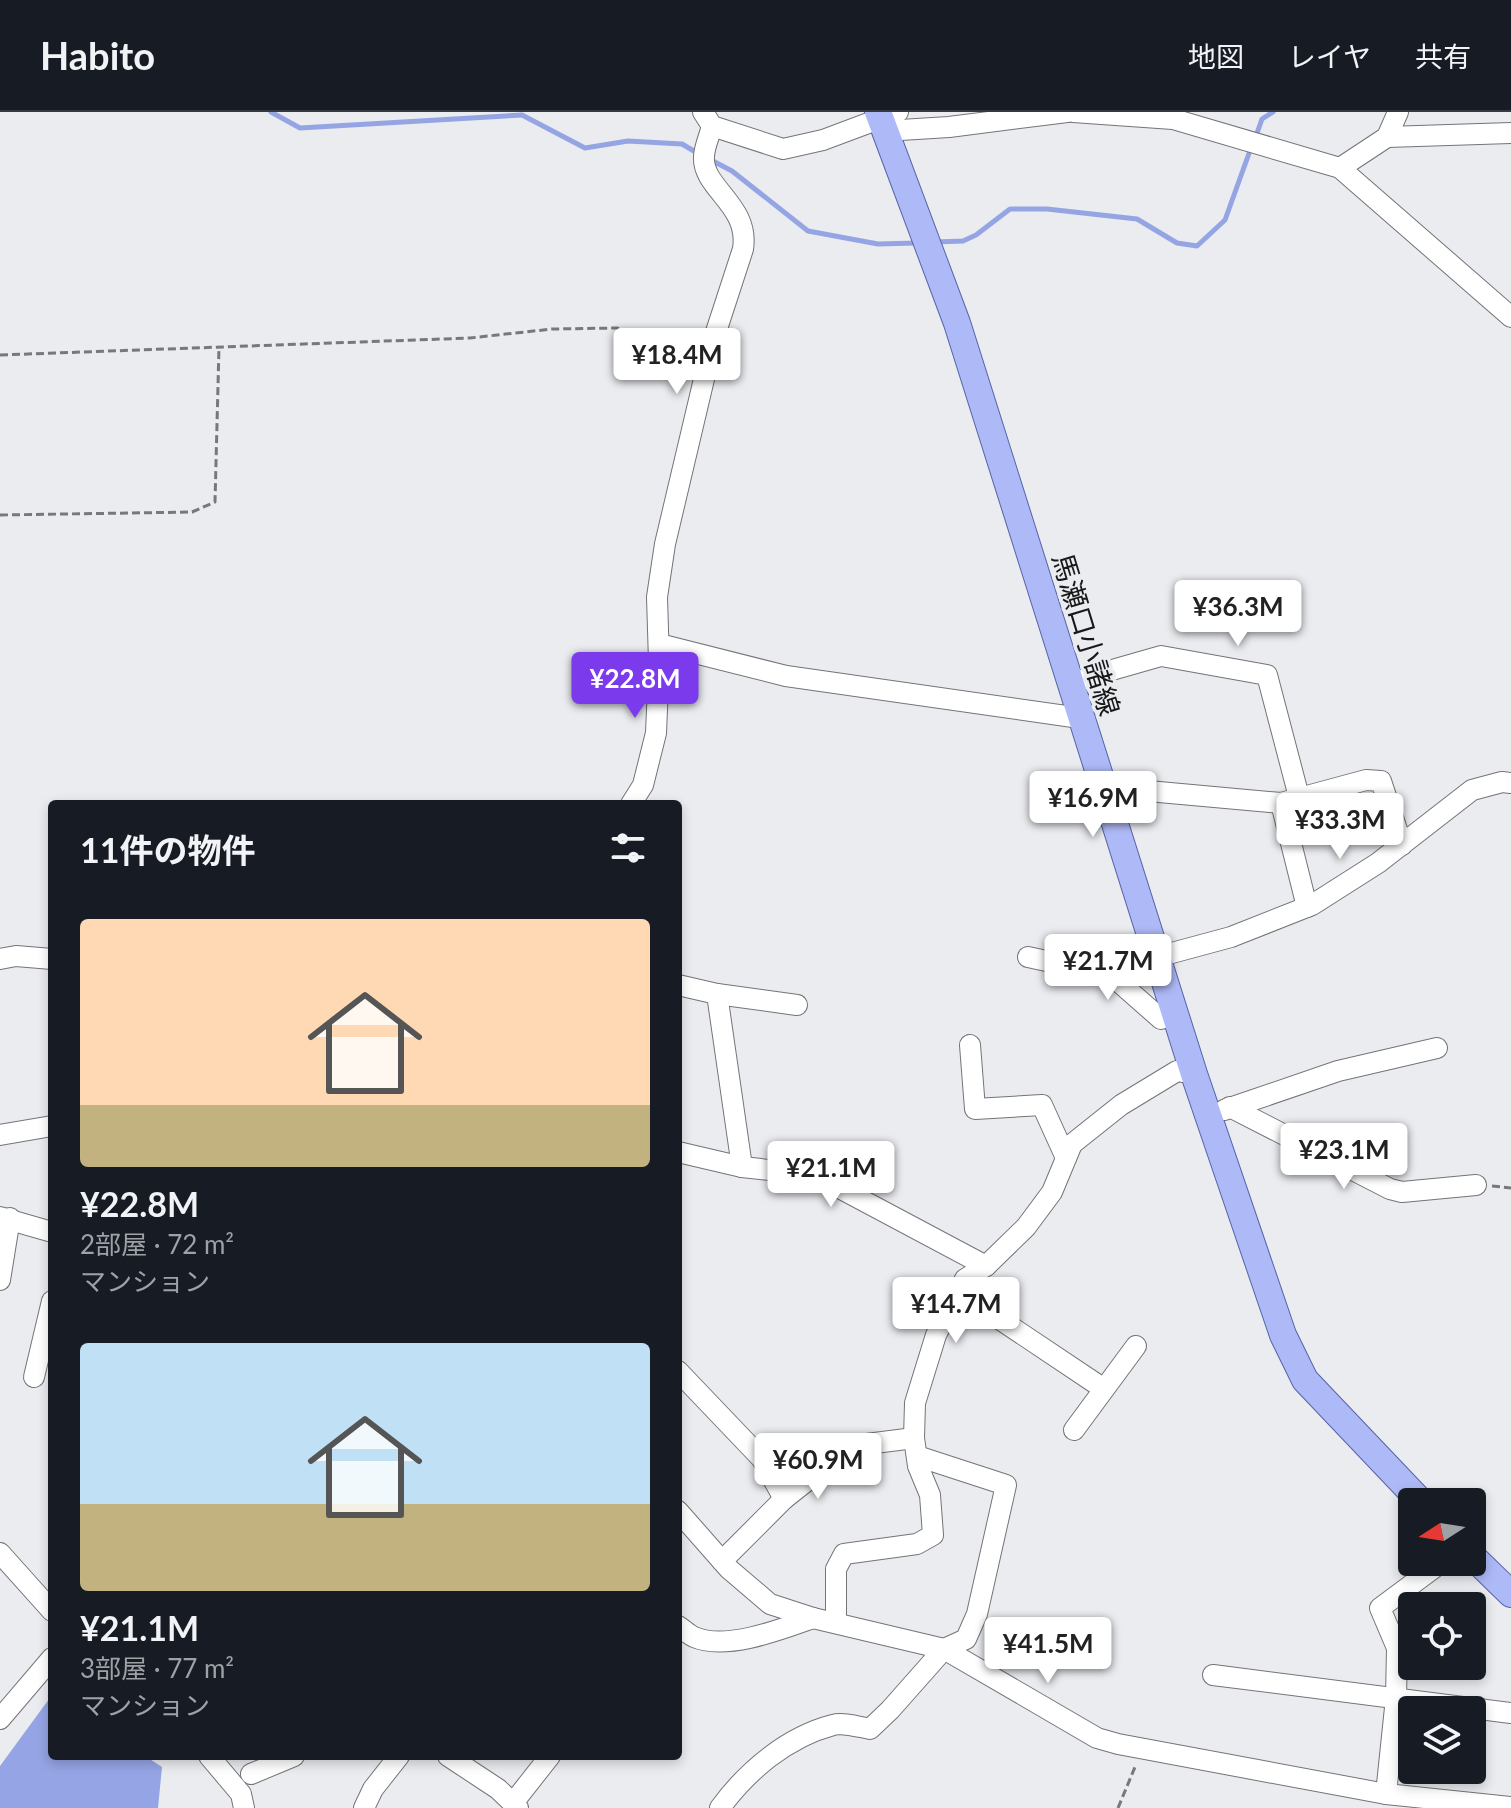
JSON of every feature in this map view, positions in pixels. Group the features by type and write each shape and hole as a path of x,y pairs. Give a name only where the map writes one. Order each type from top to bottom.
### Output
{"main road":[{"name":"馬瀬口小諸線","path":"885,119 957,323 1194,1074 1219,1111 1283,1335 1305,1380 1408,1488"},
{"path":"1486,1566 1506,1581"}],"street":[{"path":"634,800 643,785 656,733 657,597 665,544 713,341 746,234 741,219 705,169 703,157 708,119 783,149 823,140 885,119 949,127 1070,112 1173,119 1340,168 1511,317"},
{"path":"1387,137 1398,112"},
{"path":"1340,168 1387,137 1511,133"},
{"path":"659,644 786,676 1080,718"},
{"path":"1070,686 1091,676 1161,656 1267,675 1307,907"},
{"path":"1105,794 1148,791 1290,800 1366,780 1381,781 1402,845"},
{"path":"1157,957 1231,937 1307,907 1378,863 1472,790 1502,782 1511,783"},
{"path":"0,959 16,956 48,959"},
{"path":"1028,957 1111,975 1161,1019 1175,1015"},
{"path":"682,986 797,1005"},
{"path":"717,994 742,1167"},
{"path":"970,1045 975,1109 1042,1105 1066,1158"},
{"path":"1219,1111 1338,1071 1437,1048"},
{"path":"836,1623 836,1569 844,1554 917,1544 933,1535 930,1495 915,1447 915,1403 936,1335 965,1279 986,1266 1026,1227 1052,1192 1072,1144 1121,1105 1177,1071 1194,1074"},
{"path":"1219,1111 1390,1189 1402,1192 1476,1185"},
{"path":"0,1135 48,1127"},
{"path":"682,1153 742,1167 815,1175 986,1266"},
{"path":"0,1280 5,1217 48,1231"},
{"path":"959,1292 1104,1389"},
{"path":"34,1377 48,1318"},
{"path":"1074,1430 1136,1346"},
{"path":"682,1375 762,1459 784,1499"},
{"path":"720,1808 759,1765 787,1745 836,1723 870,1729 944,1649 966,1639 977,1614 1006,1485 915,1447 851,1446 784,1499 722,1561"},
{"path":"682,1516 722,1561 770,1604 813,1618 944,1649 1097,1738 1386,1794 1511,1807"},
{"path":"0,1553 48,1607"},
{"path":"1386,1794 1396,1698 1397,1648 1380,1608 1423,1576"},
{"path":"682,1629 695,1637 722,1641 775,1632 813,1618"},
{"path":"4,1705 48,1662"},
{"path":"1213,1675 1511,1713"},
{"path":"212,1760 243,1801"},
{"path":"243,1801 254,1765 276,1760"},
{"path":"364,1808 373,1789 396,1760"},
{"path":"454,1760 498,1789 516,1806 547,1760"}],"path":[{"path":"0,355 470,338 552,329 617,328 653,341 713,341"},
{"path":"0,515 192,512 215,502 219,347"},
{"path":"1118,1808 1143,1748"}],"shaded area":[{"path":"48,1700 48,1760 151,1760 162,1767 158,1808 0,1808 0,1766"}],"waterway":[{"path":"271,112 300,128 522,115 585,148 628,141 682,144 699,154"},
{"path":"1256,136 1262,119 1273,112"},
{"path":"935,242 963,241 1010,209 1047,209 1137,219 1177,243 1197,246 1225,220 1252,145"},
{"path":"711,160 732,171 808,231 878,244 917,243"}]}
